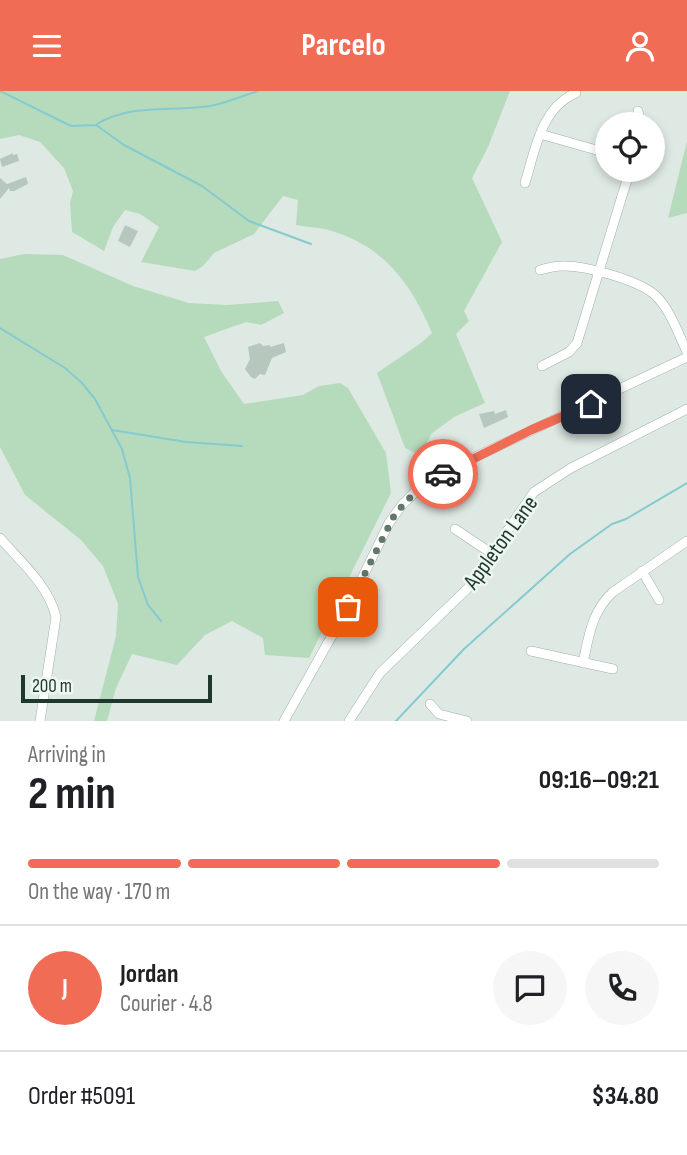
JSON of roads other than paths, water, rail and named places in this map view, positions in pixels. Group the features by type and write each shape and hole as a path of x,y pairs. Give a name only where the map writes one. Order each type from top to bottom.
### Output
{"street":[{"path":"525,183 547,118 556,106 576,93"},
{"path":"540,134 595,150"},
{"path":"542,366 569,352 577,343 627,182"},
{"path":"284,721 348,607 390,523 414,493 454,467 687,354 669,314 656,296 637,284 564,265 540,271"},
{"name":"Appleton Lane","path":"349,721 380,673 456,602 474,580 527,500 542,485 687,409"},
{"path":"455,529 491,553"},
{"path":"0,538 54,606 56,617 40,721"},
{"path":"583,663 597,610 613,591 687,541"},
{"path":"642,571 659,600"},
{"path":"531,651 613,669"},
{"path":"430,704 439,714 467,721"}],"waterway":[{"path":"0,91 71,126 96,125 124,145 202,186 249,221 311,244"},
{"path":"97,124 124,113 210,106 258,91"},
{"path":"0,328 65,368 95,399 122,449 130,478 138,577 148,605 161,621"},
{"path":"112,430 186,442 242,446"},
{"path":"396,721 464,649 570,554 612,524 626,519 687,483"}]}
